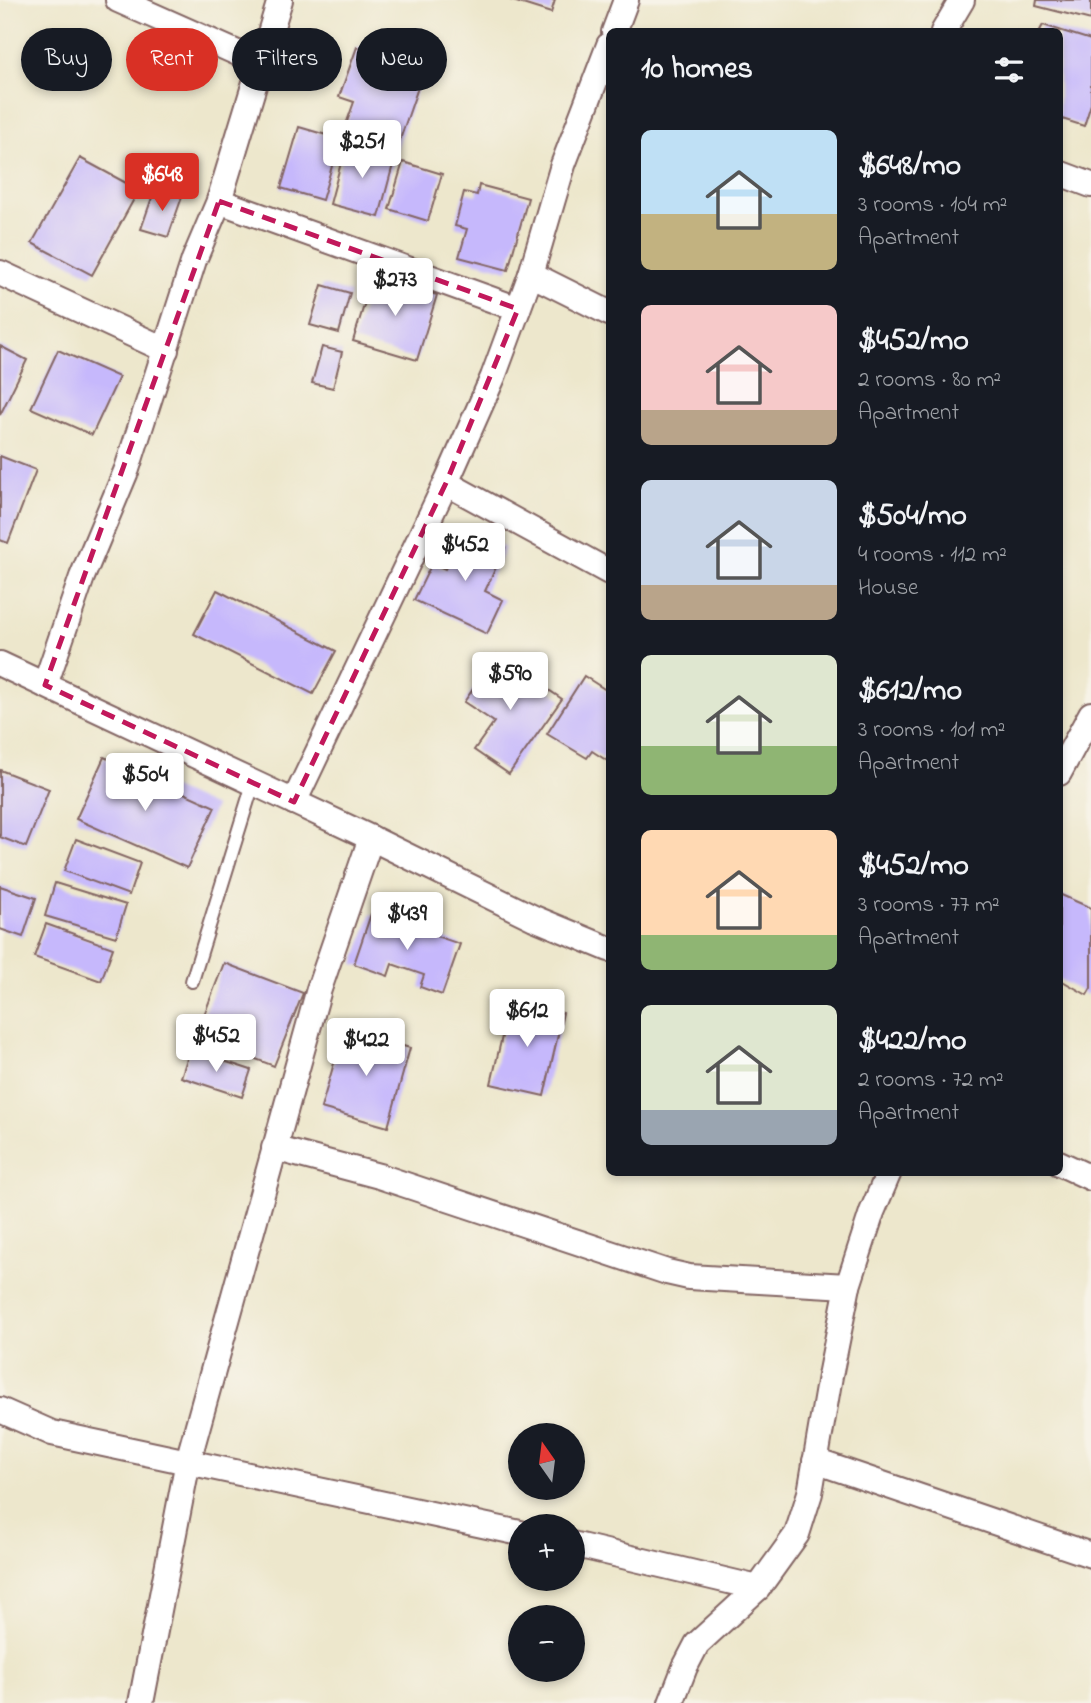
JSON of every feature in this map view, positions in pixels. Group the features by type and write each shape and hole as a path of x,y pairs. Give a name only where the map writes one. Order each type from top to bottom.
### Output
{"street":[{"path":"118,0 232,51"},
{"path":"271,28 280,0"},
{"path":"616,28 626,0"},
{"path":"945,28 962,0"},
{"path":"294,802 446,483 493,377 531,274 563,165 606,53"},
{"path":"46,685 82,577 127,469 194,260 219,201 252,91"},
{"path":"1063,178 1091,185"},
{"path":"219,201 518,309"},
{"path":"0,273 166,349"},
{"path":"531,274 606,312"},
{"path":"446,483 606,570"},
{"path":"0,664 371,838 534,918 606,948"},
{"path":"1063,766 1091,715"},
{"path":"141,1703 188,1461 319,989 371,838"},
{"path":"274,1148 379,1176 667,1272 690,1277 848,1286"},
{"path":"1063,1165 1091,1178"},
{"path":"671,1703 697,1644 758,1588 797,1534 810,1493 848,1286 872,1212 887,1176"},
{"path":"0,1410 52,1433 508,1530"},
{"path":"815,1461 1091,1555"},
{"path":"585,1547 758,1588"}],"lane":[{"path":"192,981 253,783"}],"highlighted area":[{"path":"219,201 518,309 446,483 294,802 45,685"}],"building":[{"path":"510,0 555,0 551,13"},
{"path":"1037,0 1091,0 1091,20 1036,6"},
{"path":"1063,31 1091,40 1091,104 1084,126 1063,119"},
{"path":"356,50 356,91 417,91 396,151 343,133 354,102 339,97"},
{"path":"299,127 340,139 322,200 281,188"},
{"path":"346,144 395,157 379,217 330,204"},
{"path":"80,158 139,190 92,275 32,243"},
{"path":"403,162 442,174 428,221 389,209"},
{"path":"479,185 528,198 508,270 459,257 467,229 455,226 464,192 477,195"},
{"path":"155,189 182,197 168,237 141,229"},
{"path":"373,276 437,295 417,360 353,341"},
{"path":"322,285 350,293 339,333 310,325"},
{"path":"0,346 27,360 0,415"},
{"path":"322,347 342,352 333,388 312,383"},
{"path":"58,350 119,377 92,435 31,408"},
{"path":"0,456 36,470 8,543 0,540"},
{"path":"464,529 505,548 485,591 503,600 487,634 414,600 432,563 445,569"},
{"path":"217,590 336,651 313,694 194,634"},
{"path":"497,655 562,699 509,774 474,750 494,722 464,702"},
{"path":"584,676 606,690 606,760 592,751 587,758 547,734"},
{"path":"104,757 215,807 187,868 76,819"},
{"path":"0,770 49,789 26,847 0,837"},
{"path":"76,839 140,863 129,895 64,871"},
{"path":"55,883 126,905 116,937 45,916"},
{"path":"0,886 36,898 23,937 0,929"},
{"path":"1063,896 1091,908 1091,988 1087,995 1063,981"},
{"path":"371,914 460,944 442,995 420,987 424,975 392,964 388,976 354,964"},
{"path":"46,924 113,948 101,981 34,957"},
{"path":"224,963 303,993 274,1066 196,1036"},
{"path":"510,1002 563,1013 544,1096 491,1084"},
{"path":"344,1029 410,1048 388,1127 321,1108"},
{"path":"190,1050 251,1070 242,1097 181,1077"}]}
